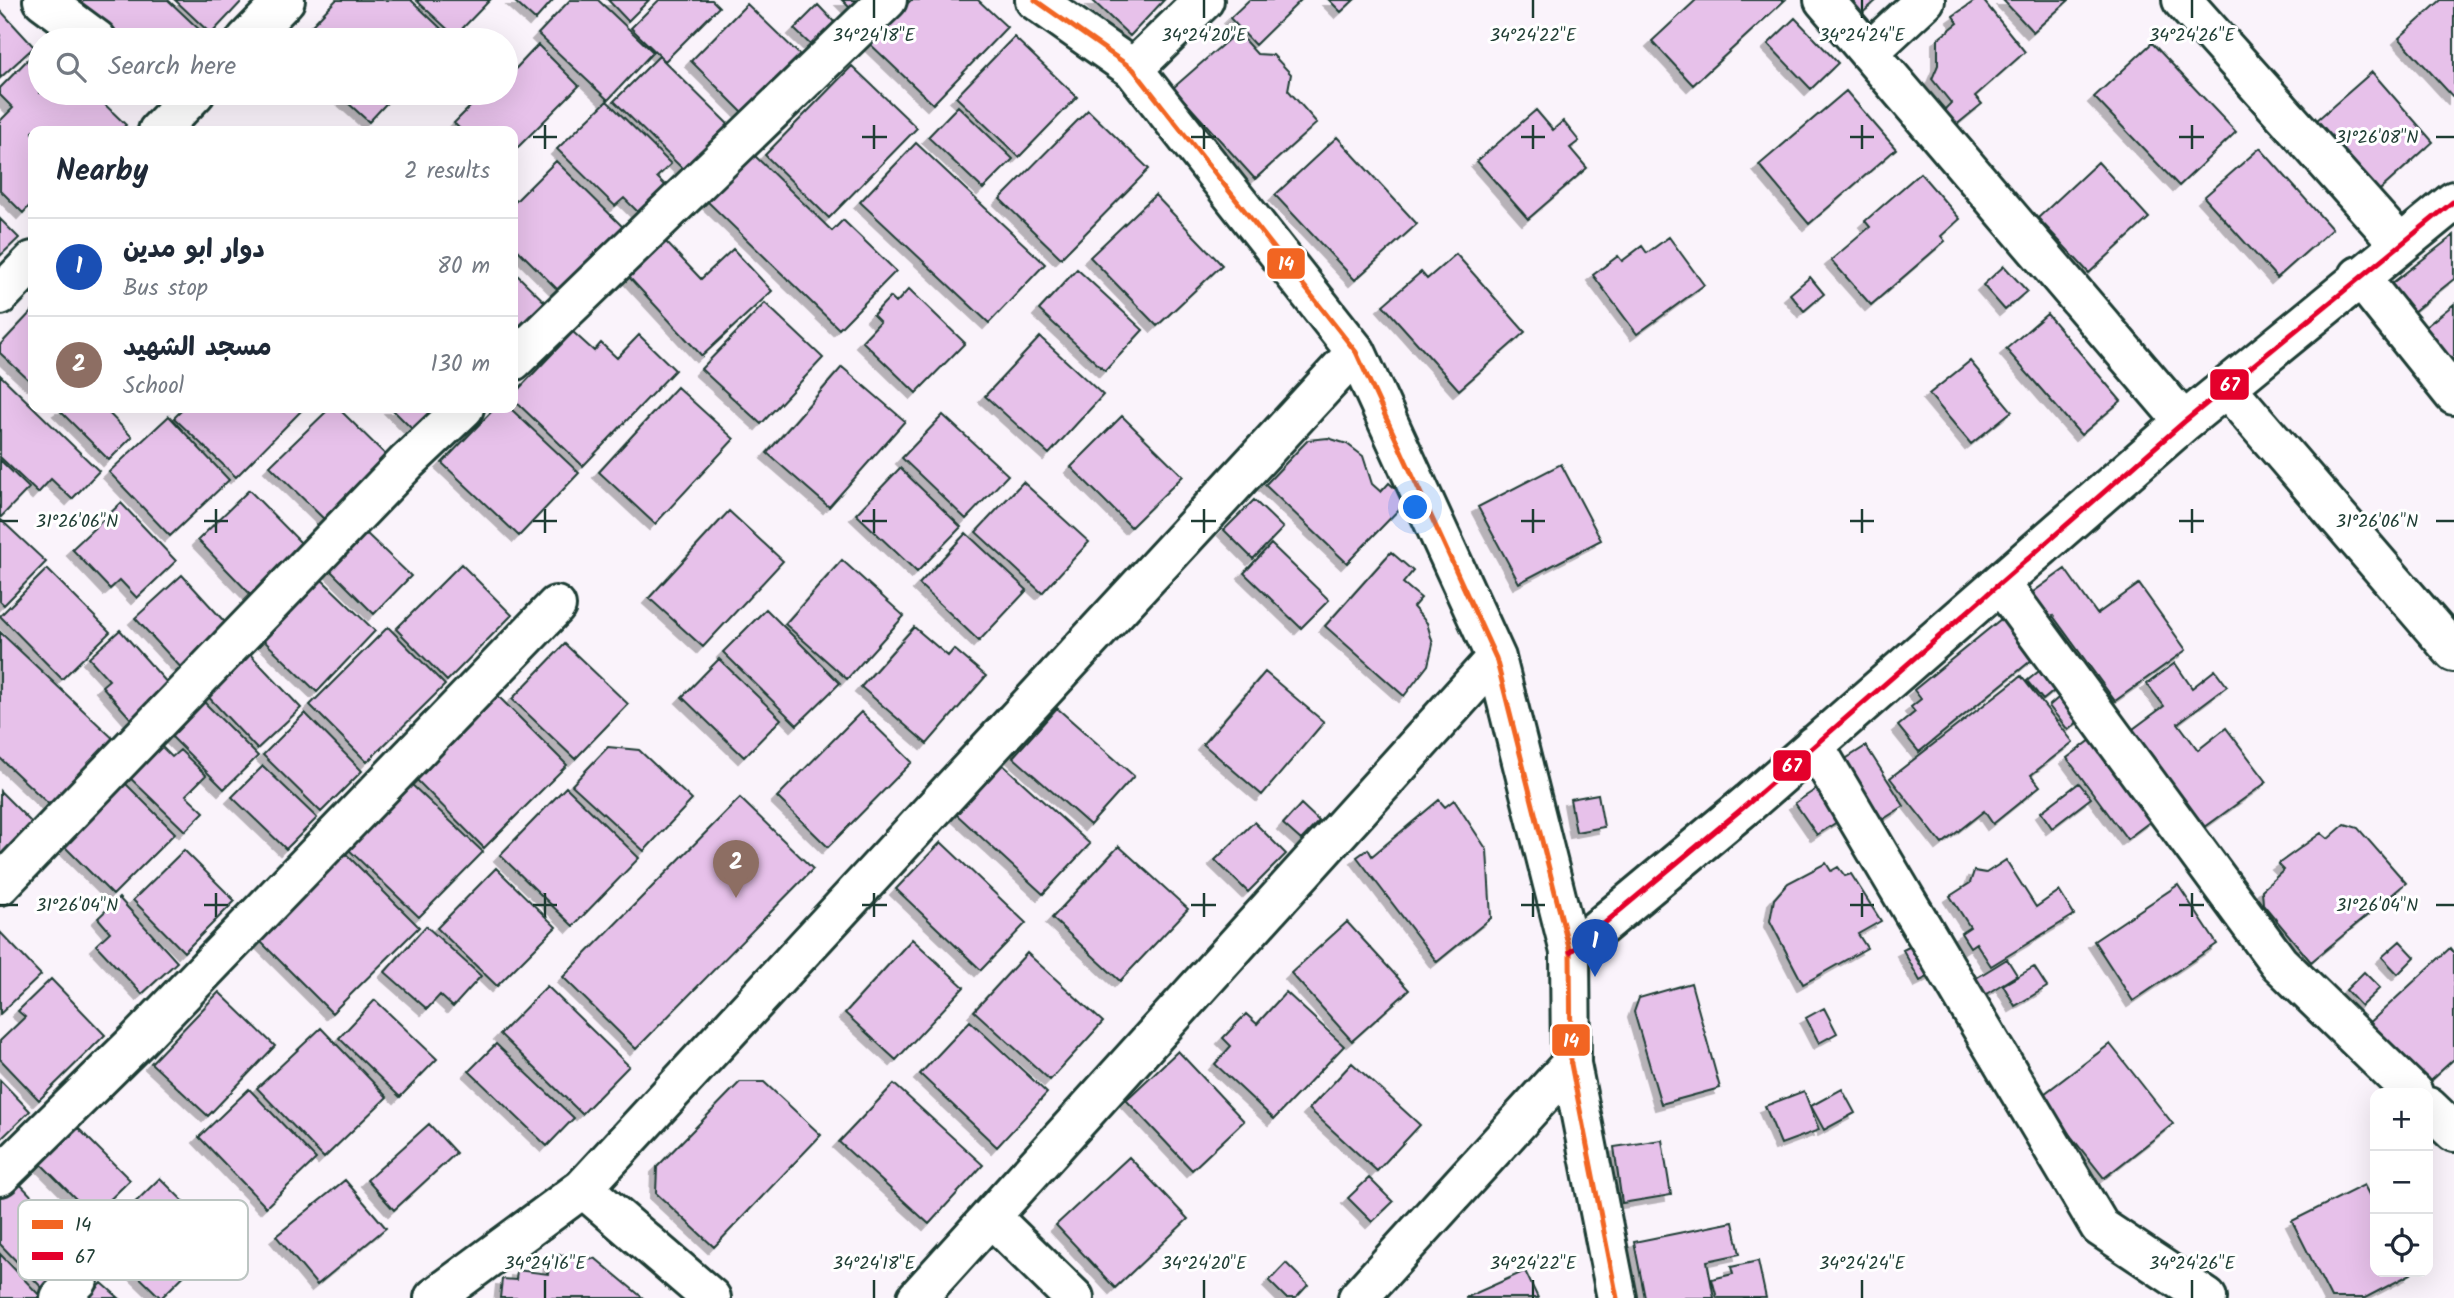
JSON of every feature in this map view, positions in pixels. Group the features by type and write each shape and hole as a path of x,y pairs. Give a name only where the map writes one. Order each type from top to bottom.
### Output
{"street":[{"path":"43,0 81,28"},
{"path":"258,28 285,0"},
{"path":"518,356 887,0"},
{"path":"1035,0 1133,69 1356,352 1496,658 1570,952 1572,1064 1617,1298"},
{"path":"1133,69 1204,0"},
{"path":"1824,0 2184,422"},
{"path":"1869,52 1925,0"},
{"path":"2182,0 2399,243"},
{"path":"1570,952 1750,802 2184,422 2399,243 2454,201"},
{"path":"0,295 28,266"},
{"path":"2359,276 2454,395"},
{"path":"434,1298 583,1188 1356,352"},
{"path":"2226,387 2454,652"},
{"path":"0,885 407,462 459,413"},
{"path":"2000,583 2279,963 2408,1088"},
{"path":"0,1176 137,1041 556,606"},
{"path":"918,1298 1496,658"},
{"path":"1814,745 2099,1227 2207,1298"},
{"path":"1358,1298 1572,1064"},
{"path":"2433,1112 2454,1132"},
{"path":"583,1188 710,1298"},
{"path":"992,1219 1074,1298"}],"building":[{"path":"77,0 168,0 198,28 107,28"},
{"path":"175,0 243,0 217,28 205,28"},
{"path":"336,0 411,0 441,28 309,28"},
{"path":"416,0 490,0 463,28 446,28"},
{"path":"513,0 553,0 535,20"},
{"path":"570,0 598,0 653,52 608,100 538,34"},
{"path":"608,0 649,0 628,21"},
{"path":"659,0 712,0 719,7 665,61 631,28"},
{"path":"842,0 861,0 851,9"},
{"path":"911,0 978,0 1007,27 933,104 869,43"},
{"path":"1092,0 1164,0 1130,36"},
{"path":"1249,0 1301,0 1255,45 1230,18"},
{"path":"1329,0 1354,0 1341,12"},
{"path":"1696,0 1785,0 1693,85 1652,41"},
{"path":"1843,0 1877,0 1859,16"},
{"path":"1976,0 1983,0 2025,52 1975,96 1982,104 1955,126 1944,110 1951,103 1932,79 1938,65 1938,39 1958,23 1953,16"},
{"path":"2003,0 2069,0 2033,32"},
{"path":"2441,0 2454,0 2454,98 2399,38"},
{"path":"747,4 800,55 743,113 691,61"},
{"path":"818,5 837,25 814,48 794,29"},
{"path":"0,10 28,40 28,52 0,78"},
{"path":"1795,18 1838,63 1811,89 1768,44"},
{"path":"1237,32 1257,54 1273,55 1291,74 1288,90 1317,123 1255,179 1173,88"},
{"path":"1014,37 1077,97 1019,157 956,97"},
{"path":"2152,43 2236,132 2179,186 2094,97"},
{"path":"538,45 579,86 518,147 518,126 457,126 454,123 472,105 518,105 518,66"},
{"path":"659,56 737,133 692,178 614,101"},
{"path":"28,59 28,105 105,105 126,125 28,126 28,208 23,213 0,190 0,121 13,108 0,95 0,88"},
{"path":"852,66 917,128 829,218 765,155"},
{"path":"2372,72 2433,142 2372,197 2309,127"},
{"path":"1846,91 1896,149 1809,224 1759,165"},
{"path":"607,101 671,164 657,177 669,189 642,216 624,198 615,206 557,149"},
{"path":"350,105 385,105 369,122"},
{"path":"958,106 1013,159 983,189 928,137"},
{"path":"1088,110 1149,169 1061,258 1000,199"},
{"path":"1536,110 1553,130 1563,121 1579,141 1570,148 1587,168 1528,219 1477,161"},
{"path":"1337,137 1417,224 1355,280 1275,195"},
{"path":"916,143 1045,264 989,323 860,202"},
{"path":"2260,148 2332,229 2277,278 2204,197"},
{"path":"753,154 832,231 843,220 896,271 839,329 707,201"},
{"path":"556,161 632,236 568,300 518,250 518,199"},
{"path":"2098,162 2149,218 2089,273 2038,218"},
{"path":"1920,173 1960,219 1941,236 1945,241 1871,305 1831,260 1870,227 1865,221"},
{"path":"1155,195 1222,265 1157,326 1090,257"},
{"path":"0,219 19,238 0,256"},
{"path":"2454,235 2454,279 2408,316 2386,288"},
{"path":"1669,237 1704,285 1637,334 1593,275 1618,256 1622,261 1642,246 1647,253"},
{"path":"665,241 701,279 733,249 772,291 702,356 628,276"},
{"path":"1456,254 1525,332 1459,390 1383,305 1421,272 1427,279"},
{"path":"2004,266 2027,291 2005,310 1983,285"},
{"path":"1077,269 1143,330 1105,371 1039,310"},
{"path":"518,276 555,312 518,350"},
{"path":"1810,277 1824,294 1804,311 1790,294"},
{"path":"909,289 965,343 916,393 862,341 880,322 873,315 890,297 896,303"},
{"path":"765,303 823,358 761,424 701,369"},
{"path":"2454,304 2454,374 2419,332"},
{"path":"2047,314 2121,401 2081,435 2006,349"},
{"path":"28,315 28,379 0,353 0,345"},
{"path":"573,332 594,351 601,343 617,358 639,335 675,370 583,466 518,404 518,390"},
{"path":"1040,337 1103,395 1049,454 985,396"},
{"path":"1970,361 2012,411 1971,444 1929,394"},
{"path":"842,367 905,421 829,507 767,453"},
{"path":"0,375 28,402 28,413 39,413 99,471 72,499 51,479 38,493 0,457"},
{"path":"677,387 734,439 655,524 599,472"},
{"path":"62,413 109,413 132,437 109,460"},
{"path":"179,413 299,413 236,477 174,418"},
{"path":"325,413 343,413 393,462 330,525 270,466"},
{"path":"396,413 448,413 422,439"},
{"path":"490,413 515,413 579,473 519,536 442,463"},
{"path":"943,415 1008,475 966,519 902,458"},
{"path":"169,416 229,480 170,536 109,472"},
{"path":"1122,416 1183,476 1131,527 1071,467"},
{"path":"1328,438 1347,444 1363,456 1372,484 1381,492 1389,483 1408,500 1347,563 1265,485 1308,440"},
{"path":"0,460 29,488 0,518"},
{"path":"1561,464 1601,540 1519,583 1478,507"},
{"path":"900,468 961,527 917,572 856,514"},
{"path":"1023,482 1089,542 1042,593 976,532"},
{"path":"249,490 307,549 256,600 198,540"},
{"path":"1254,500 1283,528 1253,559 1224,530"},
{"path":"121,503 176,561 137,598 120,580 110,589 72,549"},
{"path":"729,511 783,561 703,647 649,598"},
{"path":"0,519 46,562 4,605 0,601"},
{"path":"365,532 411,576 374,614 329,569"},
{"path":"966,533 1027,590 979,641 919,584"},
{"path":"1271,544 1329,600 1301,628 1244,573"},
{"path":"1391,552 1413,571 1403,583 1421,598 1413,607 1427,623 1433,644 1428,665 1404,696 1325,626"},
{"path":"842,560 904,616 847,679 785,624"},
{"path":"461,564 512,615 447,681 396,629"},
{"path":"47,569 110,632 62,679 0,616"},
{"path":"2065,569 2097,614 2139,584 2186,650 2115,701 2053,616 2041,625 2022,600"},
{"path":"182,575 232,630 185,672 135,618"},
{"path":"318,576 375,631 317,692 260,637"},
{"path":"766,609 840,683 797,725 723,652"},
{"path":"2001,619 2033,659 1919,752 1898,726 1915,712 1911,707 1921,699 1914,690"},
{"path":"388,627 445,685 367,762 310,705"},
{"path":"914,627 948,656 954,649 986,676 927,744 861,687"},
{"path":"120,630 169,685 131,719 102,686 109,680 89,658"},
{"path":"0,632 119,744 55,810 0,758"},
{"path":"565,644 628,704 575,759 512,699"},
{"path":"246,650 301,708 257,749 202,690"},
{"path":"719,659 781,719 744,757 682,697"},
{"path":"2175,663 2192,688 2215,670 2227,686 2178,723 2198,750 2226,728 2267,782 2201,830 2129,732 2164,706 2147,684"},
{"path":"2044,667 2060,686 2043,700 2027,681"},
{"path":"1265,672 1324,722 1262,795 1203,744"},
{"path":"2021,676 2073,742 2031,775 2040,786 1993,824 1984,811 1942,844 1890,778"},
{"path":"491,689 567,765 484,848 408,771"},
{"path":"2065,692 2085,716 2068,730 2049,706"},
{"path":"199,697 258,756 224,789 165,730"},
{"path":"1057,708 1134,776 1090,825 1013,757"},
{"path":"861,712 912,762 828,847 777,797"},
{"path":"305,713 362,771 321,812 263,755"},
{"path":"2095,737 2155,818 2127,839 2067,758"},
{"path":"156,741 172,757 180,750 206,775 186,795 204,812 185,831 125,773"},
{"path":"1866,746 1904,806 1874,825 1836,765"},
{"path":"608,747 639,750 692,800 644,851 572,785"},
{"path":"1002,764 1090,844 1043,894 956,814"},
{"path":"263,766 317,818 286,849 232,797"},
{"path":"119,777 175,833 113,895 57,839"},
{"path":"409,782 483,852 419,917 346,847"},
{"path":"2079,783 2091,798 2052,828 2041,812"},
{"path":"1821,786 1843,818 1817,835 1795,803"},
{"path":"566,787 639,858 573,926 500,855"},
{"path":"0,791 44,835 0,879"},
{"path":"1598,794 1604,827 1576,832 1570,799"},
{"path":"740,798 813,869 636,1049 563,977"},
{"path":"1439,800 1445,807 1454,800 1487,850 1491,918 1437,962 1357,857 1368,849 1372,856"},
{"path":"1301,804 1319,821 1301,840 1283,824"},
{"path":"1254,822 1286,854 1248,892 1215,860"},
{"path":"2345,824 2358,828 2406,883 2311,962 2263,904 2262,890 2284,870 2278,864 2321,833 2328,839"},
{"path":"941,842 1026,923 981,970 896,889"},
{"path":"1119,846 1188,909 1120,981 1052,918"},
{"path":"340,848 419,927 332,1013 253,934"},
{"path":"184,850 235,901 184,952 133,900"},
{"path":"2006,860 2036,907 2059,891 2074,915 1991,966 1976,943 1970,947 1961,933 1970,927 1950,896 1970,883 1974,871 1986,873"},
{"path":"1826,863 1831,871 1838,867 1845,876 1851,874 1881,921 1858,934 1867,948 1803,984 1770,921 1774,899 1788,883"},
{"path":"496,868 556,927 497,986 437,928"},
{"path":"2178,885 2217,944 2133,1001 2094,941"},
{"path":"119,898 177,962 142,994 96,945 110,932 98,918"},
{"path":"1347,922 1409,990 1352,1041 1291,973"},
{"path":"426,926 481,976 453,1007 440,995 427,1009 385,972"},
{"path":"0,932 41,975 0,1014"},
{"path":"912,939 964,987 896,1060 845,1013"},
{"path":"1921,941 1938,972 1920,981 1903,950"},
{"path":"2400,941 2415,957 2398,974 2382,957"},
{"path":"2450,948 2454,953 2454,1059 2420,1088 2364,1028"},
{"path":"1027,953 1103,1022 1050,1080 974,1011"},
{"path":"2007,959 2017,975 1983,996 1973,980"},
{"path":"2034,967 2047,987 2015,1006 2003,985"},
{"path":"2364,972 2380,988 2361,1006 2346,990"},
{"path":"51,979 105,1035 39,1100 0,1059 0,1041 25,1017 18,1011"},
{"path":"1691,983 1720,1088 1661,1104 1634,1012 1639,998"},
{"path":"547,986 629,1066 582,1114 500,1034"},
{"path":"219,992 275,1046 208,1116 151,1063"},
{"path":"1286,992 1344,1046 1274,1119 1215,1064 1231,1046 1223,1038 1246,1014 1257,1024"},
{"path":"375,1000 437,1059 400,1097 339,1038"},
{"path":"1824,1008 1837,1033 1819,1043 1806,1018"},
{"path":"970,1021 1047,1093 997,1147 920,1074"},
{"path":"321,1028 387,1097 324,1158 257,1088"},
{"path":"496,1044 574,1118 547,1146 469,1071"},
{"path":"2110,1044 2173,1124 2104,1178 2040,1097"},
{"path":"1178,1051 1244,1121 1192,1170 1126,1100"},
{"path":"1352,1063 1420,1125 1377,1171 1309,1109"},
{"path":"0,1080 30,1111 0,1140"},
{"path":"740,1082 764,1082 821,1135 714,1247 656,1193 657,1167"},
{"path":"894,1084 983,1165 929,1224 839,1142"},
{"path":"249,1089 316,1159 266,1207 199,1137"},
{"path":"1842,1089 1855,1113 1824,1130 1811,1106"},
{"path":"1804,1091 1819,1130 1781,1144 1765,1106"},
{"path":"70,1120 130,1180 109,1200 77,1200 33,1156"},
{"path":"429,1124 456,1153 394,1210 367,1180"},
{"path":"1662,1140 1671,1195 1622,1203 1614,1147"},
{"path":"1129,1157 1188,1219 1115,1288 1056,1225"},
{"path":"160,1178 182,1200 138,1200"},
{"path":"1369,1178 1393,1202 1372,1222 1348,1198"},
{"path":"345,1180 386,1228 317,1285 276,1236"},
{"path":"17,1181 35,1200 18,1200 18,1263 0,1244 0,1198"},
{"path":"2364,1185 2370,1196 2370,1277 2405,1277 2365,1298 2331,1298 2292,1221"},
{"path":"1733,1222 1740,1254 1707,1261 1714,1298 1645,1298 1634,1242"},
{"path":"0,1254 18,1273 18,1280 25,1280 41,1297 0,1298"},
{"path":"551,1254 596,1259 643,1298 500,1298 502,1279 516,1280 517,1270 548,1274"},
{"path":"1758,1261 1766,1298 1717,1298 1712,1279 1733,1274 1731,1267"},
{"path":"1286,1263 1308,1285 1296,1298 1286,1298 1269,1281"},
{"path":"1525,1271 1538,1298 1465,1298"},
{"path":"34,1280 59,1280 46,1292"},
{"path":"142,1280 179,1280 161,1298"},
{"path":"102,1283 119,1298 88,1298"}],"transit line":[{"name":"14","path":"1035,0 1133,69 1356,352 1496,658 1570,952 1571,1064 1617,1298"},
{"name":"67","path":"1570,952 1750,802 2184,422 2454,201"}],"place":[{"name":"مسجد الشهيد","path":"736,898"},
{"name":"دوار ابو مدين","path":"1595,977"}]}
